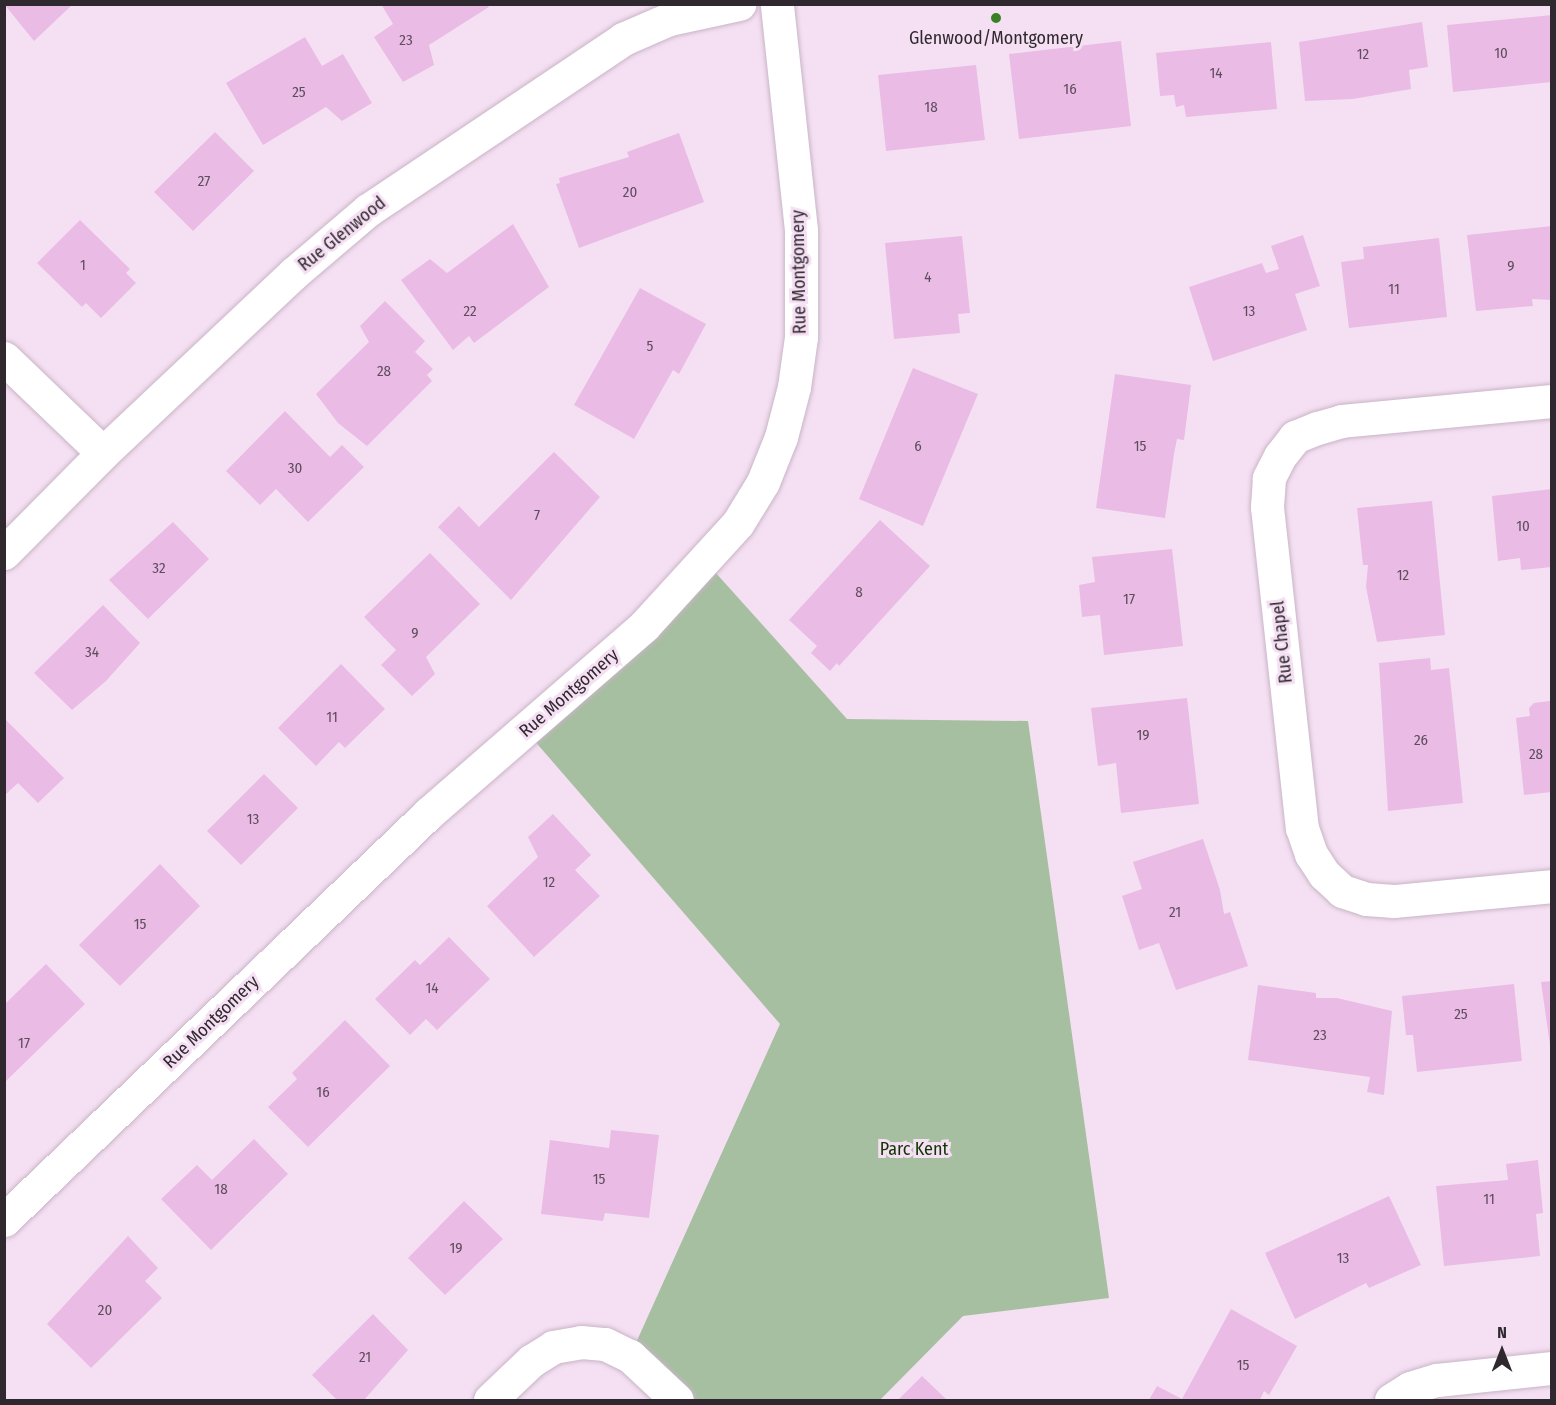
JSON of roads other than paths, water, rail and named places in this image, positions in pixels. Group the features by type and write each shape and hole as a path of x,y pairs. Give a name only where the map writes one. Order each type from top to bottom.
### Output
{"street":[{"name":"Rue Glenwood","path":"4,553 103,453 294,273 368,210 623,39 669,20 739,4"},
{"name":"Rue Montgomery","path":"4,1220 429,813 644,626 738,523 763,482 781,437 794,387 801,337 801,230 777,4"},
{"path":"4,357 103,453"},
{"name":"Rue Chapel","path":"1551,400 1342,422 1295,436 1280,456 1269,478 1267,507 1302,828 1311,854 1324,874 1342,891 1366,899 1394,901 1551,886"},
{"path":"490,1401 539,1356 553,1347 581,1342 604,1344 630,1356 676,1401"},
{"path":"1391,1401 1410,1388 1437,1380 1551,1368"}],"place":[{"name":"Glenwood/Montgomery","path":"996,18"}],"park label":[{"name":"Parc Kent","path":"914,1149"}]}
